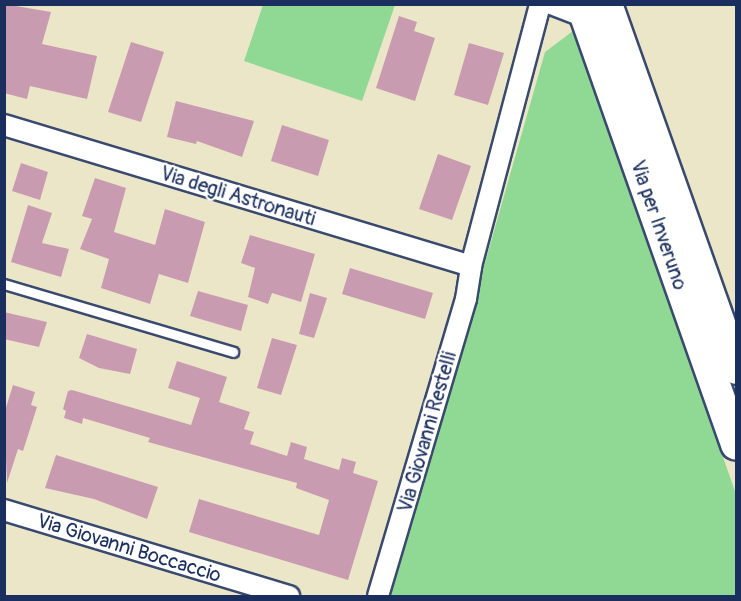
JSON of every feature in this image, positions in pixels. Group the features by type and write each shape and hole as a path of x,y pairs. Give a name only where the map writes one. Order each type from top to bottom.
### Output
{"main road":[{"name":"Via per Inveruno","path":"591,9 736,369"},
{"name":"Via per Inveruno","path":"591,9 736,445"}],"street":[{"name":"Via Giovanni Restelli","path":"378,597 466,299 471,266 540,4"},
{"path":"550,4 591,9"},
{"name":"Via degli Astronauti","path":"4,125 471,266"},
{"name":"Via Giovanni Boccaccio","path":"4,510 289,597"}],"lane":[{"path":"4,284 233,352"}],"green space":[{"path":"263,5 395,5 362,101 244,61"},
{"path":"573,31 736,494 736,596 390,596 545,52"}],"building":[{"path":"4,4 51,12 42,44 97,56 87,99 30,86 27,99 4,93"},
{"path":"399,16 417,22 414,31 435,38 415,101 376,88"},
{"path":"131,42 164,52 141,122 108,112"},
{"path":"469,43 504,53 488,105 454,95"},
{"path":"176,101 254,121 242,157 197,141 196,144 167,137"},
{"path":"282,125 329,140 318,176 271,161"},
{"path":"438,154 471,166 452,220 419,209"},
{"path":"21,163 48,172 40,200 12,191"},
{"path":"95,178 126,188 114,232 155,245 165,209 205,222 188,283 159,274 150,304 101,288 109,259 80,249 92,219 82,216"},
{"path":"28,205 52,213 42,243 69,249 61,277 11,262"},
{"path":"250,235 315,254 301,302 272,293 268,304 248,297 255,268 241,263"},
{"path":"350,268 433,293 425,319 342,294"},
{"path":"198,291 248,305 241,331 190,316"},
{"path":"310,293 327,298 314,338 299,334"},
{"path":"4,312 47,322 39,347 4,339"},
{"path":"87,334 137,349 130,374 99,368 79,358"},
{"path":"272,338 297,345 281,395 257,388"},
{"path":"177,361 227,377 219,402 250,412 244,429 254,432 250,444 287,456 291,442 307,447 304,459 339,470 342,458 356,462 353,473 378,481 348,580 189,532 199,499 319,535 329,500 296,488 297,483 148,442 150,438 83,418 82,424 64,418 66,411 63,409 68,391 72,390 191,425 200,398 168,388"},
{"path":"13,385 35,392 31,405 37,407 23,451 18,449 7,483 4,414"},
{"path":"56,455 158,487 147,519 94,499 45,488"}]}
